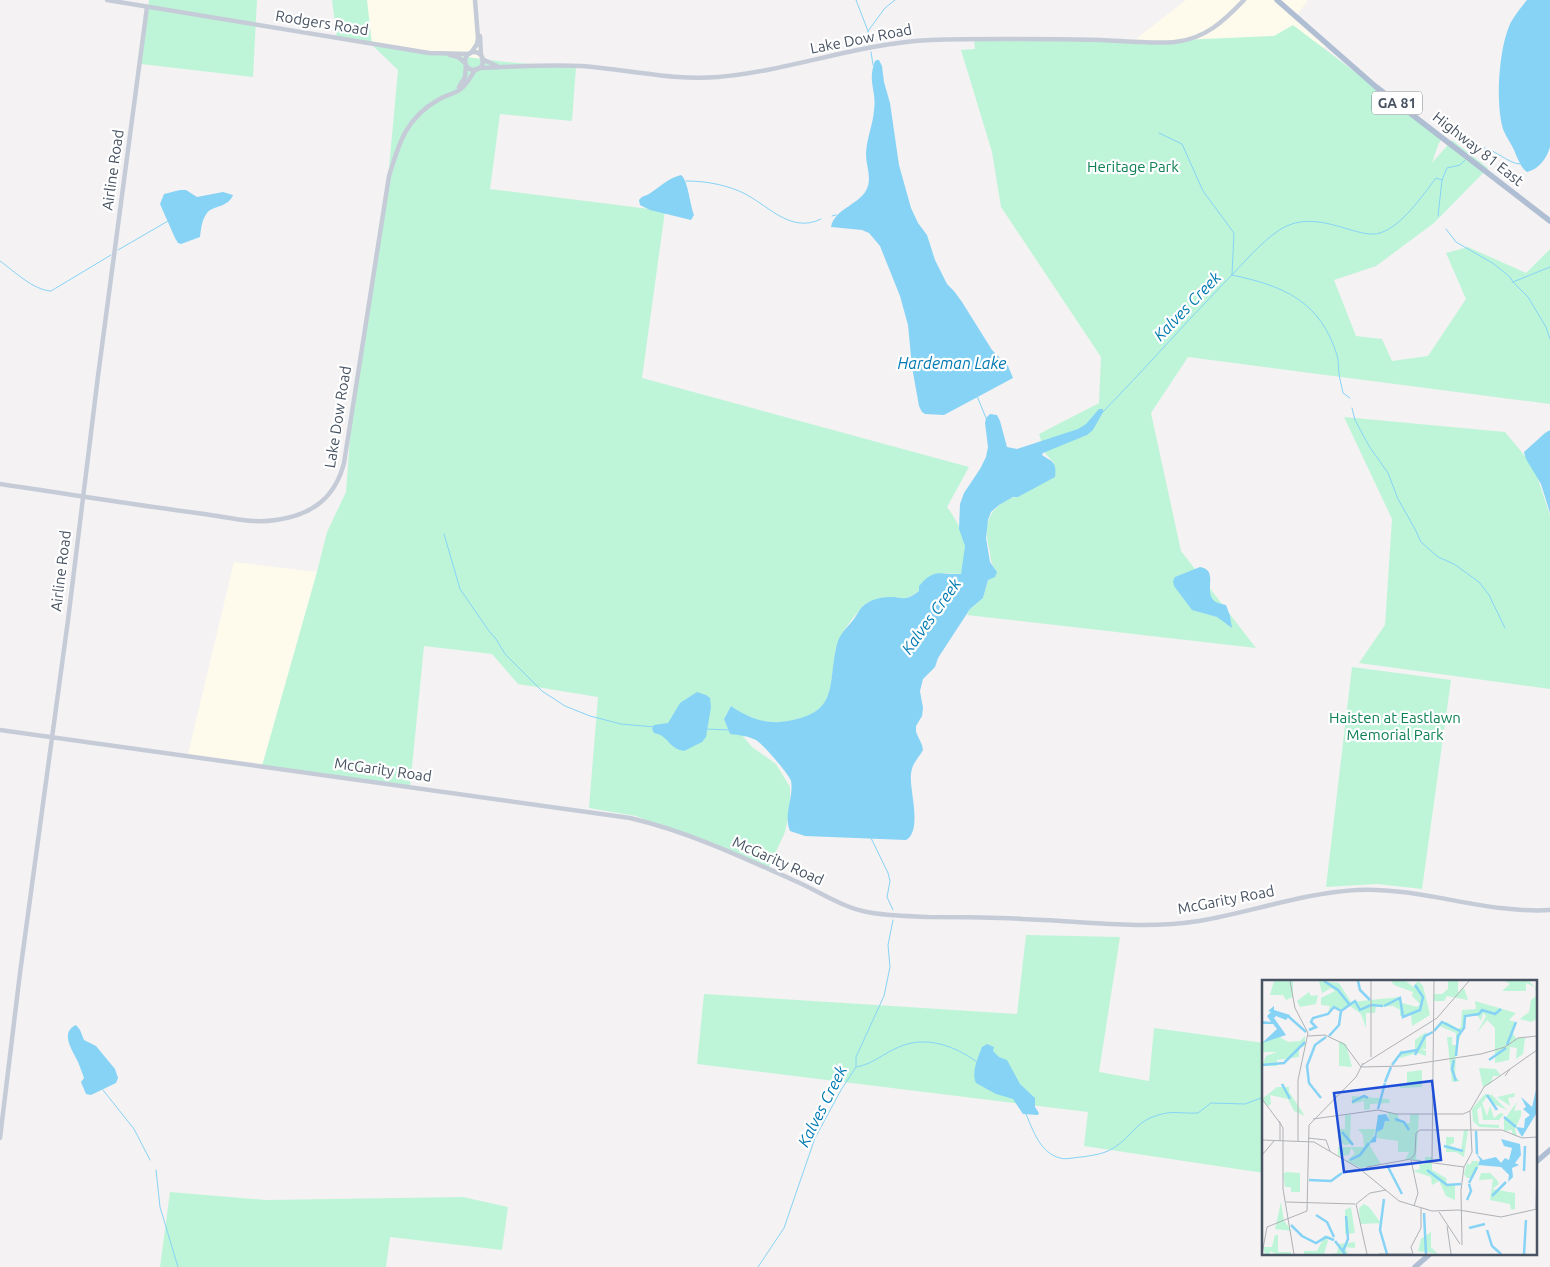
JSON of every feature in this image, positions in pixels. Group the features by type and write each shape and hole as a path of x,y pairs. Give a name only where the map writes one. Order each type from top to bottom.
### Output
{"main road":[{"name":"Highway 81 East","path":"1277,1 1376,86 1550,221"},
{"path":"1538,1160 1550,1150"},
{"path":"1415,1267 1430,1254"}],"street":[{"name":"Rodgers Road","path":"107,0 429,53 470,54"},
{"path":"466,64 471,69 478,69 482,64 475,0"},
{"name":"Lake Dow Road","path":"0,484 244,520 275,520 308,510 321,503 331,494 340,479 344,463 387,184 397,149 410,124 420,112 438,99 463,87 478,69 555,65 680,76 716,77 788,66 904,42 931,40 1176,42 1209,31 1228,17 1244,0"},
{"name":"Airline Road","path":"0,1138 147,7"},
{"path":"456,91 463,82 466,58 477,44 478,24"},
{"path":"470,54 477,53 482,58"},
{"name":"Rodgers Road","path":"444,54 458,57 466,64"},
{"name":"Lake Dow Road","path":"482,58 492,65 501,67"},
{"name":"McGarity Road","path":"0,730 630,818 658,825 682,834 795,880 848,906 865,912 896,916 1021,918 1107,924 1156,924 1200,920 1326,893 1374,890 1402,892 1489,906 1550,910"}],"shaded area":[{"path":"367,0 476,0 482,59 372,45"},
{"path":"1186,0 1308,0 1295,18 1332,47 1132,42"},
{"path":"234,562 317,572 263,764 188,754"}],"green space":[{"path":"149,0 257,0 253,77 141,64"},
{"path":"332,0 367,0 372,45 337,38"},
{"name":"Heritage Park","path":"1293,25 1442,138 1432,163 1452,140 1488,168 1434,223 1376,266 1334,280 1356,336 1382,339 1392,361 1428,356 1466,299 1446,253 1468,247 1526,273 1550,249 1550,404 1188,357 1151,413 1181,551 1256,648 967,615 970,609 983,598 988,580 996,570 991,560 987,540 987,526 992,513 1010,498 1020,496 1051,479 1054,463 1045,453 1039,434 1099,403 1101,357 1001,207 992,152 961,50 975,49 974,38 1136,42 1274,36"},
{"path":"372,45 506,62 576,67 572,121 500,114 490,189 665,211 642,378 969,467 947,507 963,536 965,552 961,574 944,573 913,595 904,599 895,597 868,602 864,605 849,623 838,643 829,693 825,703 806,717 781,722 758,720 731,706 724,719 730,734 742,735 752,747 776,764 790,787 790,809 785,832 768,869 636,816 589,808 598,697 518,684 492,654 424,646 410,787 262,766 327,532 346,492 351,424 386,201 398,70"},
{"path":"1344,417 1505,432 1534,467 1550,515 1550,689 1359,663 1385,625 1392,519"},
{"name":"Haisten at Eastlawn Memorial Park","path":"1352,667 1451,680 1422,889 1377,884 1326,887"},
{"path":"1026,935 1120,937 1099,1072 1149,1081 1154,1028 1262,1043 1262,1173 1084,1146 1088,1112 697,1064 704,994 1017,1014"},
{"path":"170,1192 266,1200 463,1197 508,1207 502,1250 390,1237 386,1267 160,1267"}],"water":[{"path":"1527,0 1550,0 1550,147 1542,162 1527,172 1520,164 1503,129 1499,105 1499,90 1501,60 1507,32 1511,22"},
{"name":"Hardeman Lake","path":"879,60 882,66 890,103 899,165 911,208 918,223 927,235 935,260 947,284 962,302 992,350 1008,366 1013,378 944,415 925,414 919,406 912,367 908,325 900,296 880,246 869,233 862,230 831,227 833,220 860,198 868,186 866,149 875,103 872,75 875,61"},
{"path":"681,175 687,187 694,215 691,220 650,210 640,205 639,200 641,198 668,180"},
{"path":"186,190 197,197 223,192 233,195 228,202 210,210 205,215 200,237 181,244 175,238 160,204 164,194"},
{"path":"1099,409 1103,409 1103,412 1093,430 1087,435 1043,453 1042,455 1054,465 1055,477 1018,497 1013,497 991,512 986,538 990,562 997,572 995,577 988,580 983,598 970,609 938,658 935,667 923,679 920,691 923,708 922,716 916,726 916,732 923,750 914,764 911,774 915,819 911,835 906,840 805,836 790,831 788,812 792,787 791,781 781,766 759,742 740,735 730,734 724,719 731,706 758,720 773,722 805,717 816,711 824,703 828,694 838,640 862,607 869,602 886,597 910,597 919,591 919,586 929,576 934,574 961,574 965,546 959,529 960,504 964,493 986,457 988,447 985,423 986,418 990,414 997,415 1007,447 1017,449 1078,429 1086,424"},
{"path":"1550,430 1550,513 1541,484 1526,459 1524,452"},
{"path":"1200,567 1206,569 1209,573 1213,600 1226,605 1232,628 1217,617 1192,610 1174,586 1173,581 1175,577"},
{"path":"697,692 710,698 711,707 706,737 702,742 684,751 674,747 663,737 654,733 652,729 654,725 668,723 680,703"},
{"path":"76,1025 84,1040 96,1046 115,1069 118,1078 116,1083 91,1095 86,1094 81,1082 84,1078 69,1042 68,1033"},
{"path":"987,1044 994,1047 993,1051 999,1057 1007,1060 1020,1084 1035,1098 1035,1107 1039,1113 1038,1115 1023,1114 1013,1099 996,1094 976,1083 974,1074 976,1065 982,1047"}],"waterway":[{"path":"856,0 868,31 869,45"},
{"path":"868,31 885,8 895,0"},
{"path":"871,52 873,65"},
{"name":"Kalves Creek","path":"1159,133 1182,144 1203,191 1234,233 1232,275"},
{"name":"Kalves Creek","path":"1470,153 1475,146 1482,147 1520,164"},
{"name":"Kalves Creek","path":"1438,216 1442,180 1447,168 1460,165 1465,160"},
{"name":"Kalves Creek","path":"1102,413 1251,254 1278,231 1295,223 1313,222 1365,233 1380,233 1404,217 1436,178 1442,180"},
{"path":"686,181 726,186 749,196 778,215 798,223 809,223 821,219"},
{"path":"832,216 836,215"},
{"path":"118,250 168,221"},
{"path":"1446,229 1456,242 1494,264 1510,277 1528,297 1546,327 1550,339"},
{"path":"0,261 31,284 51,291 111,255"},
{"path":"1513,282 1550,267"},
{"path":"1232,275 1251,279 1284,291 1310,309 1321,321 1330,337 1338,357 1343,393 1350,398"},
{"path":"977,396 986,418"},
{"path":"1352,408 1355,420 1369,446 1388,473 1398,499 1421,542 1438,557 1454,564 1479,582 1489,595 1505,628"},
{"path":"444,534 460,589 505,654 542,691 565,706 590,716 621,724 655,727"},
{"path":"706,729 730,730"},
{"name":"Kalves Creek","path":"871,838 888,873 890,881 887,897 893,910"},
{"name":"Kalves Creek","path":"758,1267 784,1228 815,1138 856,1067 856,1057 884,996 890,967 888,945 893,920"},
{"path":"857,1067 894,1049 919,1042 930,1042 950,1047 977,1062"},
{"path":"103,1090 134,1129 150,1160"},
{"path":"1026,1114 1042,1146 1053,1155 1062,1159 1068,1159 1103,1153 1120,1144 1140,1124 1157,1115 1198,1113 1211,1103 1245,1104 1262,1098"},
{"path":"156,1170 160,1207 178,1267"}]}
